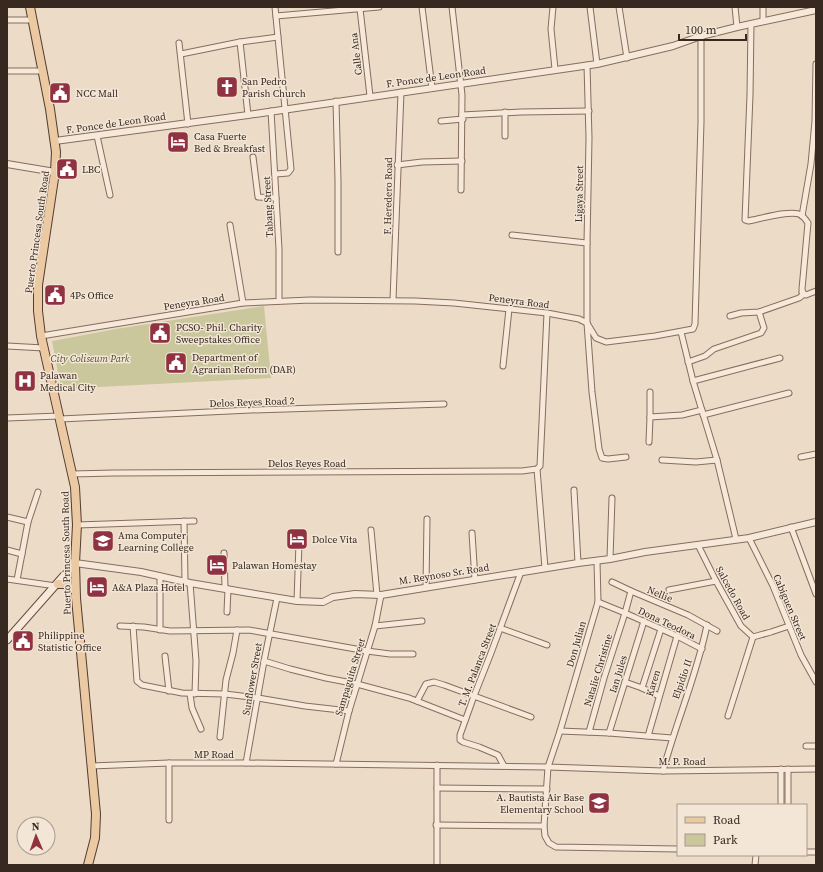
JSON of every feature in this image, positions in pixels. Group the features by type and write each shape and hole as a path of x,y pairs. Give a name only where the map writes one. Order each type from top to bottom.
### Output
{"main road":[{"name":"Puerto Princesa South Road","path":"30,7 55,141 55,172 38,285 38,311 41,336 60,417 77,502 75,563 78,629 96,828 93,848 88,865"},
{"path":"7,640 75,563"},
{"path":"57,585 69,585 76,590"}],"street":[{"path":"275,7 291,169 288,173 276,174"},
{"path":"276,16 378,7"},
{"path":"422,7 432,88"},
{"path":"452,7 461,84 461,190"},
{"path":"553,7 551,29 555,69"},
{"path":"590,7 597,64"},
{"path":"619,7 627,58"},
{"path":"735,7 737,27"},
{"path":"763,7 764,21"},
{"name":"Calle Ana","path":"363,8 370,96"},
{"name":"F. Ponce de Leon Road","path":"55,141 188,124 370,96 597,64 673,46 701,36 812,10"},
{"path":"7,20 32,20"},
{"path":"730,316 741,313 759,312 799,298 803,295 802,289 808,223 802,216 795,214 776,215 748,221 746,220 751,24"},
{"path":"587,323 596,338 606,342 681,332 693,329 695,324 701,122 701,36"},
{"path":"181,54 240,42 278,37"},
{"path":"240,42 248,115"},
{"path":"179,43 188,124"},
{"path":"802,216 811,164 816,64"},
{"name":"Ligaya Street","path":"587,65 589,111 587,323 592,392 599,449 602,458 608,459 626,457"},
{"path":"7,71 43,71"},
{"name":"F. Heredero Road","path":"393,300 400,92"},
{"path":"336,101 338,252"},
{"name":"Tabang Street","path":"271,111 276,174 279,249 279,301"},
{"path":"441,121 505,112 589,111"},
{"path":"505,112 505,136"},
{"path":"97,136 110,195"},
{"path":"253,157 258,197 276,198"},
{"path":"397,165 438,161 462,161"},
{"path":"7,164 55,172"},
{"path":"230,225 243,303"},
{"path":"512,235 587,243"},
{"path":"802,292 806,295 816,291"},
{"name":"Peneyra Road","path":"41,336 243,303 279,301 393,300 454,303 547,313 580,319 587,323"},
{"path":"504,366 509,309"},
{"path":"688,362 708,355 714,348 761,333 764,328 759,312"},
{"path":"545,568 538,468 547,313"},
{"path":"681,332 693,381 717,460 736,539"},
{"path":"7,346 44,348"},
{"path":"693,381 780,358"},
{"path":"650,392 650,442"},
{"path":"650,417 703,412 789,394"},
{"name":"Delos Reyes Road 2","path":"7,418 444,404"},
{"path":"801,457 816,454"},
{"path":"662,460 696,462 717,460"},
{"name":"Delos Reyes Road","path":"72,474 533,471 538,468"},
{"path":"574,490 578,563"},
{"path":"17,580 28,522 38,492"},
{"path":"610,559 612,498"},
{"path":"7,517 28,522"},
{"path":"426,587 427,519"},
{"path":"184,521 188,582 196,661 192,708 201,729"},
{"path":"77,525 194,521"},
{"name":"M. Reynoso Sr. Road","path":"75,563 160,576 297,602 323,602 334,597 355,594 379,595 610,559 645,552 749,538 816,522"},
{"path":"791,527 816,594"},
{"name":"Sampaguita Street","path":"336,764 349,711 375,626 379,595 371,530"},
{"path":"472,533 475,580"},
{"name":"Cabiguen Street","path":"749,538 773,586 800,655 816,682"},
{"path":"297,602 298,543"},
{"name":"Salcedo Road","path":"698,545 741,626 753,637"},
{"path":"7,550 22,554"},
{"path":"224,553 227,612"},
{"name":"Don Julian","path":"544,826 548,767 598,602 597,560"},
{"name":"T. M. Palanca Street","path":"504,766 498,755 463,742 460,740 460,735 521,572"},
{"path":"160,576 160,630"},
{"path":"7,579 57,585"},
{"path":"669,590 716,581"},
{"path":"612,582 631,592"},
{"name":"Nellie","path":"625,613 631,592 688,615 717,630"},
{"name":"Sunflower Street","path":"246,763 269,633 277,598"},
{"path":"598,602 625,613"},
{"name":"Dona Teodora","path":"625,613 678,636 702,649"},
{"name":"Natalie Christine","path":"589,732 625,613"},
{"path":"375,626 422,621"},
{"name":"Ian Jules","path":"609,733 644,621"},
{"name":"Elpidio II","path":"663,771 672,738 702,649 707,625"},
{"path":"120,626 133,626 160,630 249,630 367,651 390,654 413,654"},
{"path":"133,626 138,682 142,685 192,694 225,694 349,711"},
{"path":"728,716 753,637 789,626"},
{"path":"500,628 546,645"},
{"path":"642,688 661,629"},
{"path":"220,738 226,680 237,630"},
{"name":"Karen","path":"648,736 678,636"},
{"path":"165,656 169,691"},
{"path":"264,661 326,678 357,684 417,701 465,720"},
{"path":"417,701 426,684 429,682 444,685 531,717"},
{"path":"625,682 659,696"},
{"path":"560,731 672,738"},
{"path":"806,746 816,746"},
{"path":"169,763 169,820"},
{"name":"MP Road","path":"91,766 169,763 437,765"},
{"path":"437,765 437,865"},
{"name":"M. P. Road","path":"437,765 663,771 816,769"},
{"path":"781,769 781,804"},
{"path":"788,769 788,804"},
{"path":"437,788 547,789"},
{"path":"436,825 544,826 545,836 548,842 556,847 677,849"}],"green space":[{"name":"City Coliseum Park","path":"264,306 271,378 61,389 52,341 116,329"}],"place":[{"name":"San Pedro Parish Church","path":"227,87"},
{"name":"NCC Mall","path":"60,93"},
{"name":"Casa Fuerte Bed & Breakfast","path":"178,142"},
{"name":"LBC","path":"67,169"},
{"name":"4Ps Office","path":"55,295"},
{"name":"PCSO- Phil. Charity Sweepstakes Office","path":"160,333"},
{"name":"Department of Agrarian Reform (DAR)","path":"176,363"},
{"name":"Palawan Medical City","path":"25,381"},
{"name":"Dolce Vita","path":"297,539"},
{"name":"Ama Computer Learning College","path":"103,541"},
{"name":"Palawan Homestay","path":"217,565"},
{"name":"A&A Plaza Hotel","path":"97,587"},
{"name":"Philippine Statistic Office","path":"23,641"},
{"name":"A. Bautista Air Base Elementary School","path":"599,803"}]}
